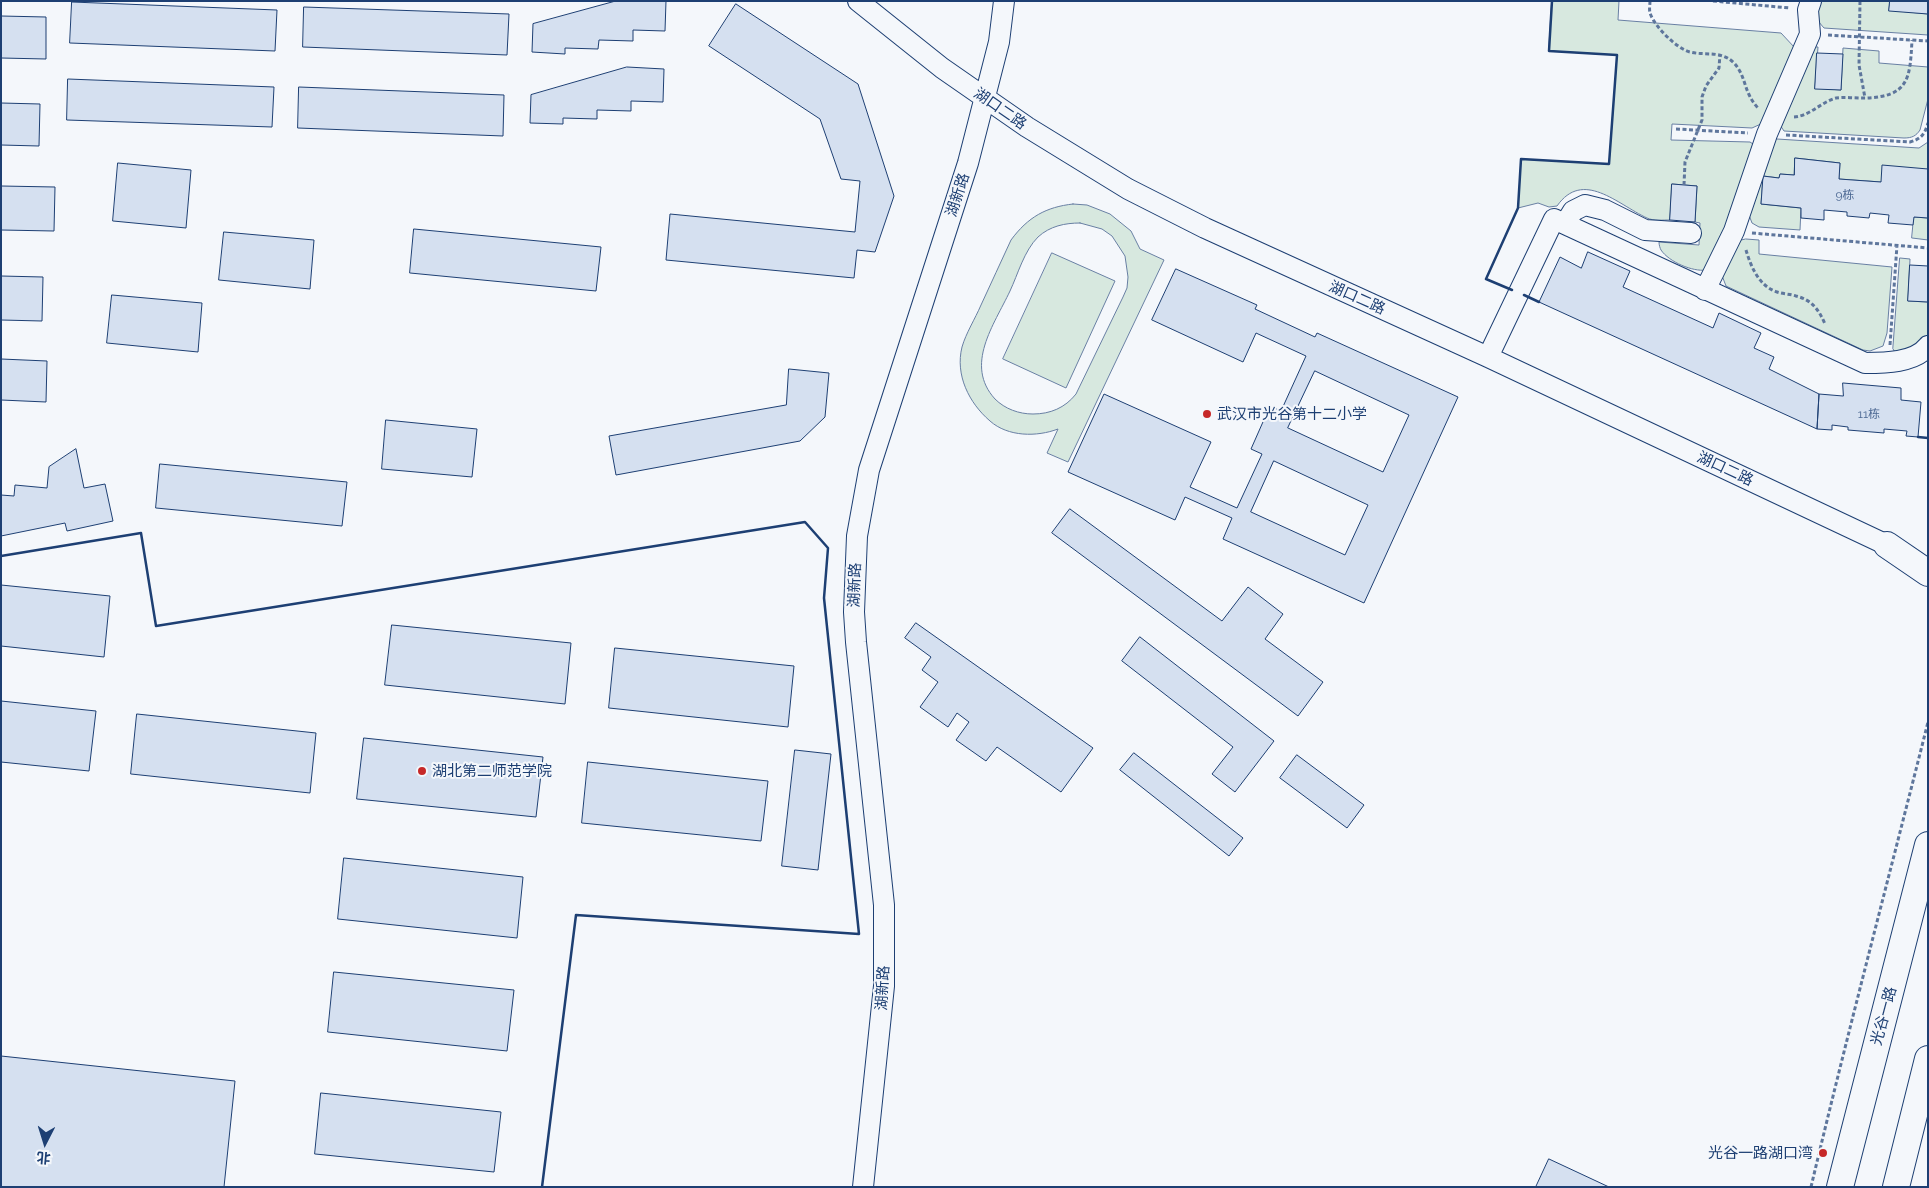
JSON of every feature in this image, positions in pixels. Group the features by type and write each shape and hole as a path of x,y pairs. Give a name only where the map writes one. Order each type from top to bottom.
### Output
{"main road":[{"path":"1887,545 1928,555"},
{"path":"1887,545 1928,573"},
{"name":"光谷一路","path":"1840,1187 1928,845"},
{"path":"1896,1187 1928,1059"}],"street":[{"name":"湖口二路","path":"858,1 942,68 1027,128 1128,189 1204,228 1488,357 1887,545"},
{"name":"湖新路","path":"863,1187 884,986 885,938 884,905 854,620 857,536 869,470 968,163 999,42 1004,1"},
{"path":"1705,290 1734,231 1767,134 1810,34 1809,6"},
{"path":"1565,224 1573,211 1585,205 1605,210 1646,230 1691,233"},
{"path":"1488,357 1554,219 1864,363 1889,363 1908,358 1925,350 1928,346"}],"path":[{"path":"1650,1 1650,12 1657,26 1678,46 1689,52 1720,54 1733,62 1742,73 1745,89 1751,101 1761,111 1775,114 1802,116 1818,106 1837,98 1865,98 1890,95 1906,82 1910,74 1912,40"},
{"path":"1713,1 1809,6"},
{"path":"1860,1 1859,65 1865,98"},
{"path":"1810,34 1928,41"},
{"path":"1684,185 1685,162 1702,120 1702,96 1706,86 1720,68 1720,54"},
{"path":"1676,129 1910,142 1919,139 1925,132 1928,123"},
{"path":"1734,231 1928,248"},
{"path":"1734,231 1744,244 1750,264 1762,282 1777,292 1798,296 1811,302 1820,310 1826,326 1827,346"},
{"path":"1889,363 1897,245"},
{"path":"1811,1187 1843,1052 1928,722"}],"shaded area":[{"path":"1552,1 1619,1 1618,20 1781,33 1795,48 1763,123 1752,128 1672,124 1671,140 1750,142 1753,144 1729,230 1706,270 1695,269 1675,262 1661,250 1659,243 1699,245 1700,223 1695,222 1697,186 1672,184 1670,220 1649,219 1612,198 1589,190 1578,190 1567,195 1557,206 1549,207 1538,203 1518,208 1521,159 1609,164 1617,55 1549,51"},
{"path":"1822,1 1890,1 1889,10 1928,14 1928,35 1824,28 1818,21 1818,10"},
{"path":"1815,47 1818,47 1815,88 1841,90 1843,48 1879,51 1879,63 1928,67 1928,99 1920,130 1909,138 1784,131 1780,125"},
{"path":"1777,139 1919,148 1928,142 1928,169 1881,182 1839,179 1840,163 1795,158 1794,175 1780,174 1779,178 1763,176 1761,204 1801,208 1800,230 1759,227 1752,223 1749,215 1772,143"},
{"path":"1063,205 1087,205 1110,214 1131,231 1140,249 1164,260 1068,462 1047,453 1058,429 1032,434 1014,433 990,421 982,414 970,397 960,368 962,347 1011,240 1024,225 1038,214","holes":["1080,223 1102,229 1112,236 1125,256 1128,277 1127,288 1076,394 1057,409 1039,414 1017,412 999,403 986,386 982,373 982,359 990,331 1025,256 1038,237 1058,226"]},
{"path":"1914,217 1928,218 1928,240 1912,238"},
{"path":"1746,239 1759,240 1759,254 1892,267 1887,333 1883,346 1870,351 1863,350 1726,286 1721,273 1738,241"},
{"path":"1052,253 1115,281 1066,388 1003,359"},
{"path":"1900,258 1910,259 1908,301 1928,302 1928,337 1921,346 1895,352 1893,349"}],"building":[{"path":"616,1 666,1 665,31 633,30 633,41 599,40 598,49 565,48 565,54 532,52 533,24"},
{"path":"1890,1 1928,1 1928,14 1889,11"},
{"path":"72,2 277,10 275,51 70,43"},
{"path":"736,4 858,84 894,196 875,252 857,250 854,278 666,260 670,214 855,232 860,181 841,179 820,119 709,46"},
{"path":"304,7 509,14 507,55 303,47"},
{"path":"1,16 46,17 46,59 1,58"},
{"path":"1817,53 1843,54 1841,90 1815,89"},
{"path":"627,67 664,69 663,102 631,101 631,111 597,110 597,119 563,118 563,124 530,123 531,95"},
{"path":"68,79 274,87 272,127 67,120"},
{"path":"299,87 504,95 503,136 298,128"},
{"path":"1,103 40,104 39,146 1,145"},
{"path":"1795,158 1840,163 1839,179 1881,182 1882,165 1928,169 1928,218 1914,217 1913,225 1888,223 1889,215 1870,213 1869,218 1847,216 1847,212 1824,210 1824,220 1801,218 1801,208 1761,204 1763,176 1779,178 1780,174 1794,175"},
{"path":"118,163 191,170 186,228 113,221"},
{"path":"1672,184 1697,186 1695,222 1670,220"},
{"path":"1,186 55,187 54,231 1,230"},
{"path":"414,229 601,247 596,291 410,273"},
{"path":"224,232 314,240 310,289 219,280"},
{"path":"1588,252 1630,271 1623,287 1713,328 1719,313 1761,333 1754,348 1774,357 1769,369 1819,394 1817,429 1539,302 1560,257 1581,268"},
{"path":"1910,265 1928,266 1928,302 1908,301"},
{"path":"1176,269 1257,305 1255,309 1315,337 1317,333 1458,397 1364,603 1223,539 1232,518 1185,497 1175,520 1068,472 1104,394 1211,442 1190,487 1237,508 1262,454 1251,449 1270,406 1281,411 1306,356 1256,333 1243,362 1152,320","holes":["1315,371 1409,415 1383,472 1288,428","1274,461 1368,505 1345,555 1251,512"]},
{"path":"1,276 43,277 42,321 1,320"},
{"path":"112,295 202,303 198,352 107,343"},
{"path":"1,359 47,361 46,402 1,400"},
{"path":"789,369 829,373 825,417 800,441 616,475 609,436 786,405"},
{"path":"1843,383 1901,388 1901,400 1921,402 1918,437 1906,436 1907,431 1884,429 1884,433 1848,430 1848,427 1832,425 1832,430 1817,429 1819,394 1843,396"},
{"path":"386,420 477,429 472,477 382,469"},
{"path":"76,449 84,488 105,484 113,521 67,531 65,523 1,536 1,495 14,496 15,485 47,488 49,467"},
{"path":"160,464 347,482 342,526 156,508"},
{"path":"1070,509 1222,621 1248,587 1283,614 1265,639 1323,682 1298,716 1052,533"},
{"path":"1,585 110,596 104,657 1,646"},
{"path":"916,623 1093,748 1061,792 997,747 986,761 956,740 969,722 957,713 948,727 920,707 938,682 922,670 931,657 905,638"},
{"path":"392,625 571,643 565,704 385,685"},
{"path":"1140,637 1274,741 1235,792 1212,774 1233,747 1122,661"},
{"path":"615,648 794,666 788,727 609,708"},
{"path":"1,701 96,711 89,771 1,762"},
{"path":"137,714 316,733 310,793 131,774"},
{"path":"364,738 543,757 536,817 357,799"},
{"path":"795,750 831,754 818,870 782,866"},
{"path":"1134,753 1243,838 1229,856 1120,770"},
{"path":"1297,755 1364,805 1347,828 1280,778"},
{"path":"588,762 768,781 761,841 582,823"},
{"path":"344,858 523,877 517,938 338,919"},
{"path":"334,972 514,990 507,1051 328,1032"},
{"path":"1,1056 235,1081 224,1187 1,1187"},
{"path":"321,1093 501,1112 494,1172 315,1154"},
{"path":"1549,1159 1609,1187 1536,1187"}],"wall":[{"path":"1512,290 1486,279 1518,208 1521,159 1609,164 1617,55 1549,51 1552,1"},
{"path":"1524,295 1539,302"},
{"path":"1918,437 1928,438"},
{"path":"1,556 141,533 156,626 805,522 828,548 824,598 859,934 576,915 542,1187"}],"place":[{"name":"武汉市光谷第十二小学","path":"1207,414"},
{"name":"湖北第二师范学院","path":"422,771"},
{"name":"光谷一路湖口湾","path":"1823,1153"}]}
